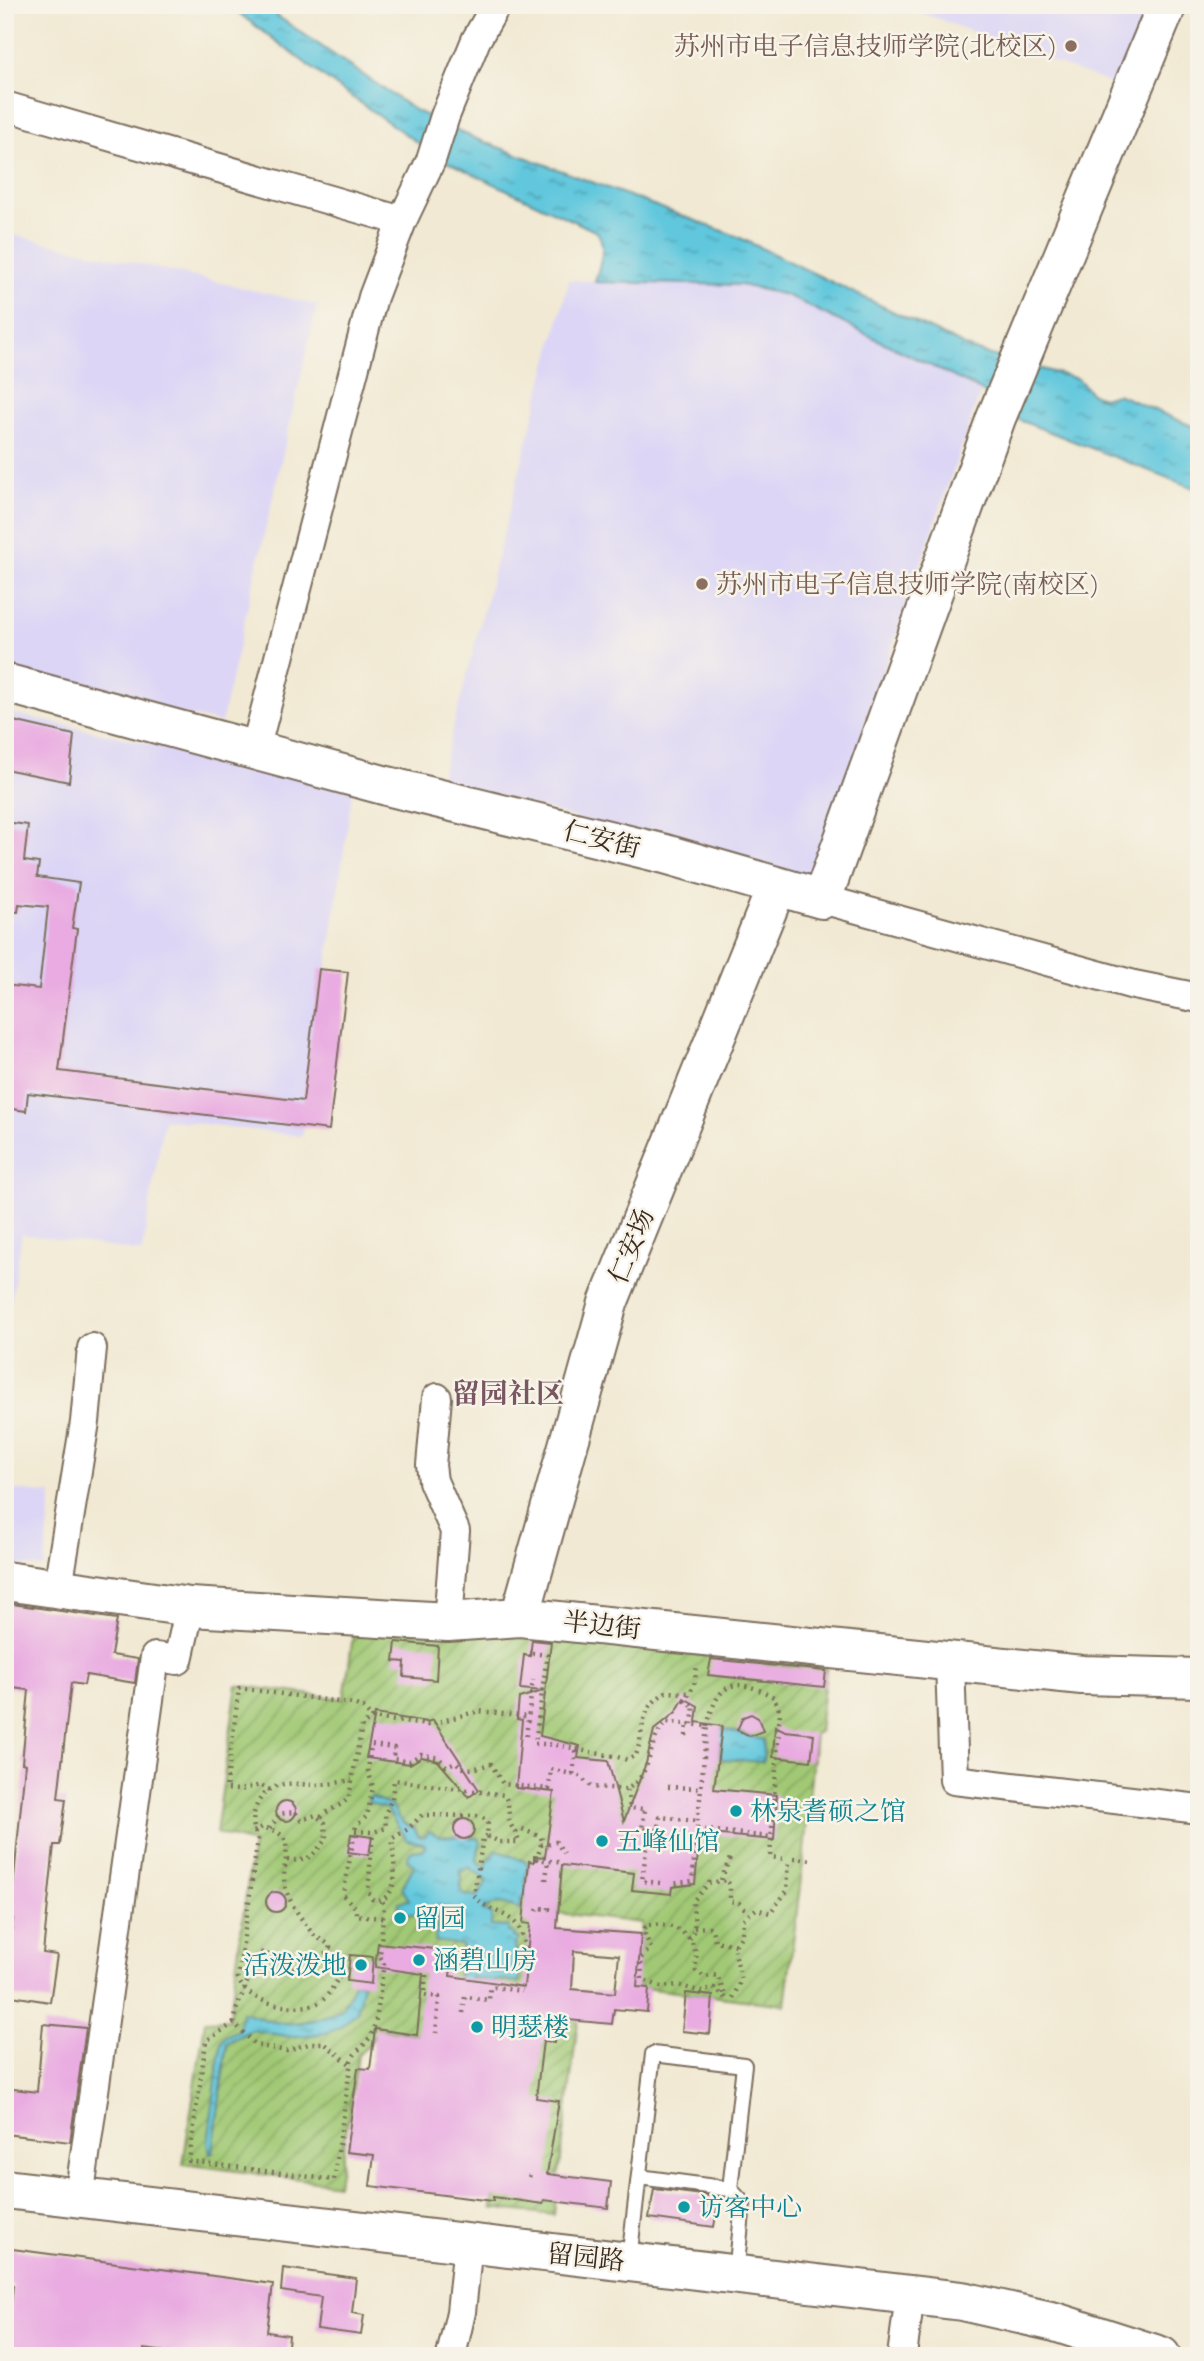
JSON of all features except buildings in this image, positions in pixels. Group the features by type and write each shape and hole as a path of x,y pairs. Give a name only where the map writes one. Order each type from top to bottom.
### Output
{"street":[{"path":"255,750 373,297 476,40 496,5"},
{"path":"822,900 996,418 1167,5"},
{"path":"5,106 402,221"},
{"name":"仁安街","path":"5,683 387,786 665,855 1134,985 1199,998"},
{"name":"仁安场","path":"520,1617 608,1303 777,886"},
{"path":"58,1587 85,1422 92,1348"},
{"path":"437,1398 431,1465 433,1481 456,1531 448,1622"},
{"name":"半边街","path":"5,1581 190,1607 448,1622 520,1617 1082,1675 1199,1678"},
{"path":"79,2198 155,1657 178,1660 190,1607"},
{"path":"950,1662 954,1780 1199,1809"},
{"name":"留园路","path":"5,2189 962,2301 1055,2322 1161,2356"},
{"path":"451,2356 461,2312 468,2244"},
{"path":"902,2356 910,2295"}],"lane":[{"path":"629,2262 653,2054 744,2065 730,2189"},
{"path":"639,2177 730,2189 743,2203 736,2274"}],"path":[{"path":"532,1653 547,1655 535,1744 556,1743 621,1756 627,1760 635,1758 647,1708 666,1692 690,1693"},
{"path":"686,1736 694,1706 685,1701 694,1686 697,1662 710,1663"},
{"path":"526,1736 533,1681"},
{"path":"672,1884 692,1881 705,1771 707,1726 711,1712 723,1689 746,1682 774,1697 780,1712 770,1857 813,1860"},
{"path":"270,1790 261,1785 240,1790 226,1789 240,1688 354,1704 367,1710 372,1718"},
{"path":"321,1817 328,1809 346,1801 362,1725 372,1718 427,1725 479,1712 529,1717"},
{"path":"382,1918 356,1915 356,1908 343,1895 356,1826 367,1816 373,1787 368,1770 371,1745 394,1748 393,1759 410,1761 421,1754 439,1758 446,1766 456,1762 461,1768 468,1770 491,1764 503,1784 549,1789 551,1769 573,1774 592,1787 627,1789 641,1778 647,1768 656,1731 667,1722 707,1726"},
{"path":"573,1774 576,1749"},
{"path":"348,1976 339,1977 322,2001 305,2007 286,2007 245,1990 239,1983 238,1973 258,1838 254,1832 253,1812 270,1790 282,1784 317,1785 352,1780"},
{"path":"355,1830 373,1832 386,1828 385,1814 394,1780 501,1794 507,1799 511,1827 519,1842 500,1842 487,1836"},
{"path":"668,1787 701,1788"},
{"path":"627,1789 630,1808 645,1809 642,1829 658,1830 660,1817 698,1821"},
{"path":"270,1829 282,1813 294,1812 302,1820 316,1815 321,1817 327,1830 326,1839 308,1859 286,1860"},
{"path":"382,1900 394,1883 392,1840 422,1815 476,1816 487,1822 487,1836"},
{"path":"254,1832 262,1827 280,1833 285,1839 284,1884 291,1902 315,1936 327,1942 330,1947 314,1969 303,1973 259,1952 237,2008 236,2026 256,2045 281,2051 312,2043 324,2043 351,2064"},
{"path":"516,1832 522,1829 539,1836 541,1845 537,1859 563,1863"},
{"path":"649,1829 642,1881 660,1883"},
{"path":"697,1829 772,1837"},
{"path":"373,1832 368,1891 374,1900 382,1900"},
{"path":"487,1836 483,1837 473,1890 489,1909 512,1920 519,1928 525,1948 528,1949"},
{"path":"541,1845 556,1842 564,1853"},
{"path":"720,1881 730,1858"},
{"path":"733,1998 741,1980 734,1954 742,1935 743,1919 756,1909 770,1913 779,1902 787,1891 790,1859"},
{"path":"546,1880 548,1861"},
{"path":"689,1938 694,1928 695,1899 706,1884 728,1882 730,1901 739,1903 749,1913"},
{"path":"236,2026 206,2041 189,2161 334,2180 351,2064 355,2053 369,2038 373,2027 384,1964 380,1955 384,1904 382,1900"},
{"path":"537,1911 538,1908 549,1909 549,1905"},
{"path":"651,1925 672,1927 681,1930 689,1938 696,1954 696,1971 705,1977 717,1975 726,1998 714,1989 702,1992 678,1984 663,1987 642,1979 642,1958 651,1948 645,1928 651,1925"},
{"path":"694,1928 709,1927 715,1941 736,1945"},
{"path":"426,1975 424,1995 439,1997 436,2033"},
{"path":"463,2013 465,1997 489,2000 494,1987 522,1990"}],"shaded area":[{"name":"苏州市电子信息技师学院(北校区)","path":"901,5 1151,5 1117,86"},
{"path":"5,233 317,305 221,723 5,671"},
{"name":"苏州市电子信息技师学院(南校区)","path":"569,280 741,285 786,295 981,390 814,872 809,878 791,880 440,779"},
{"path":"5,712 353,788 302,1136 164,1119 142,1252 22,1234 5,1339"},
{"path":"5,1489 52,1494 44,1568 5,1563"}],"green space":[{"name":"留园","path":"355,1622 826,1668 819,1732 815,1733 803,1863 785,2005 636,1987 642,1923 558,1913 556,1928 578,2021 554,2215 492,2208 509,2061 438,2036 378,2029 369,2045 358,2055 338,2184 183,2164 205,2021 229,2020 253,1843 216,1833 237,1685 344,1699"}],"water":[{"path":"228,5 261,5 416,111 474,138 736,236 973,350 1078,379 1092,394 1102,398 1117,394 1199,429 1199,490 1011,417 981,390 786,295 741,285 595,282 602,250 597,232 441,159 336,86"},
{"path":"723,1729 764,1740 763,1762 722,1759 721,1743 716,1742 716,1735"},
{"path":"371,1796 393,1807 398,1817 414,1828 419,1836 424,1837 430,1831 438,1836 478,1838 480,1843 477,1860 481,1866 486,1866 497,1850 526,1862 528,1866 525,1882 528,1896 521,1898 521,1909 501,1903 483,1911 492,1914 491,1926 509,1927 508,1932 513,1932 513,1937 519,1938 515,1946 517,1955 522,1957 515,1971 520,1975 519,1982 500,1980 491,1983 471,1977 470,1981 458,1980 462,1945 435,1941 438,1917 398,1913 399,1902 409,1900 402,1888 414,1865 407,1857 412,1851 425,1847 423,1843 407,1840 387,1809 369,1802 368,1798","holes":["468,1867 485,1878 486,1883 478,1896 464,1895 460,1871"]},
{"path":"355,1982 363,1984 357,2012 339,2028 326,2033 292,2037 251,2030 227,2043 213,2152 210,2153 208,2142 221,2043 226,2036 238,2030 242,2012 279,2023 316,2019 342,2009"}],"place":[{"name":"苏州市电子信息技师学院(北校区)","path":"1071,46"},
{"name":"苏州市电子信息技师学院(南校区)","path":"702,584"},
{"name":"林泉耆硕之馆","path":"736,1811"},
{"name":"五峰仙馆","path":"602,1841"},
{"name":"留园","path":"400,1918"},
{"name":"涵碧山房","path":"419,1960"},
{"name":"活泼泼地","path":"361,1965"},
{"name":"明瑟楼","path":"477,2027"},
{"name":"访客中心","path":"684,2207"}],"district":[{"name":"留园社区","path":"508,1393"}]}
